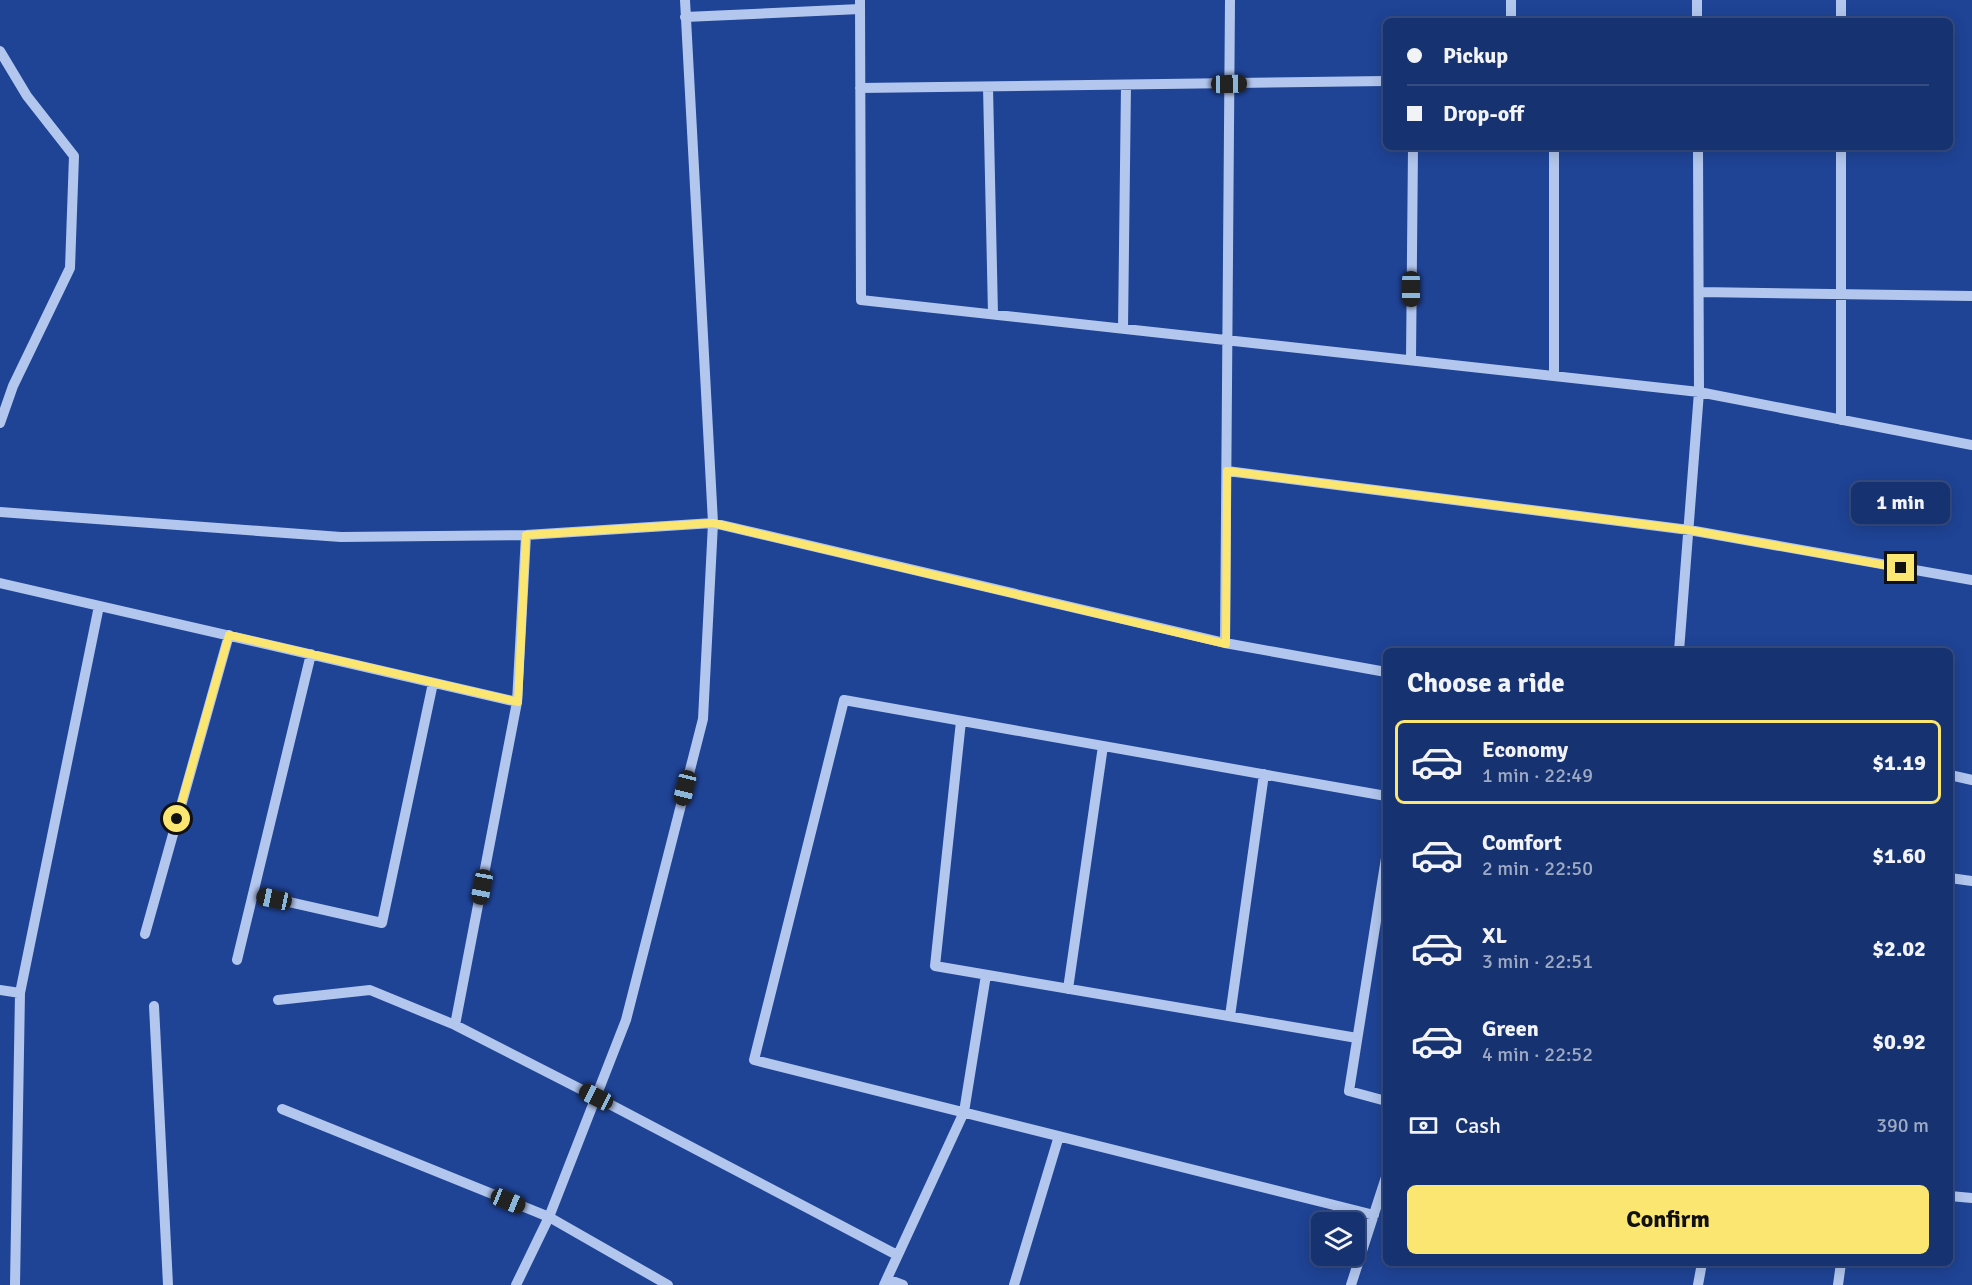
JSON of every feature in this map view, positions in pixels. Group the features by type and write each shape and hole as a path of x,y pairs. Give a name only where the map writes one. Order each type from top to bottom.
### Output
{"street":[{"path":"516,1285 549,1217 626,1020 703,719 713,523 685,0"},
{"path":"1226,644 1230,0"},
{"path":"1511,0 1511,18"},
{"path":"1697,0 1697,18"},
{"path":"1841,0 1841,18"},
{"path":"685,17 860,4 861,300 1699,392 1972,446"},
{"path":"0,51 27,96 74,156 70,268 13,386 0,423"},
{"path":"860,88 1383,81"},
{"path":"1124,329 1126,85"},
{"path":"988,87 993,314"},
{"path":"1411,360 1413,150"},
{"path":"1554,150 1554,376"},
{"path":"1679,648 1699,392 1698,150"},
{"path":"1841,150 1841,420"},
{"path":"1699,292 1972,296"},
{"path":"1227,471 1689,530 1972,580"},
{"path":"0,512 342,537 526,535 713,523 1226,644 1383,671"},
{"path":"455,1025 518,702 526,535"},
{"path":"0,583 518,702"},
{"path":"15,1285 20,993 99,606"},
{"path":"145,933 229,635"},
{"path":"237,960 312,654"},
{"path":"253,894 382,923 433,683"},
{"path":"1374,1215 754,1060 844,700 1383,795"},
{"path":"961,721 935,966 1357,1038"},
{"path":"1068,989 1103,746"},
{"path":"1230,1016 1264,774"},
{"path":"1953,776 1972,780"},
{"path":"1383,877 1349,1090 1383,1100"},
{"path":"1953,878 1972,881"},
{"path":"903,1285 885,1282 963,1112 986,975"},
{"path":"0,990 20,993"},
{"path":"278,1000 370,990 455,1025 897,1256"},
{"path":"154,1006 168,1285"},
{"path":"282,1109 549,1217 668,1285"},
{"path":"1014,1285 1059,1136"},
{"path":"1351,1285 1383,1186"},
{"path":"1953,1196 1972,1198"},
{"path":"1698,1285 1701,1266"},
{"path":"1838,1285 1841,1266"}],"route":[{"path":"177,819 229,635 518,702 526,535 713,523 1226,644 1227,471 1689,530 1901,568"}]}
